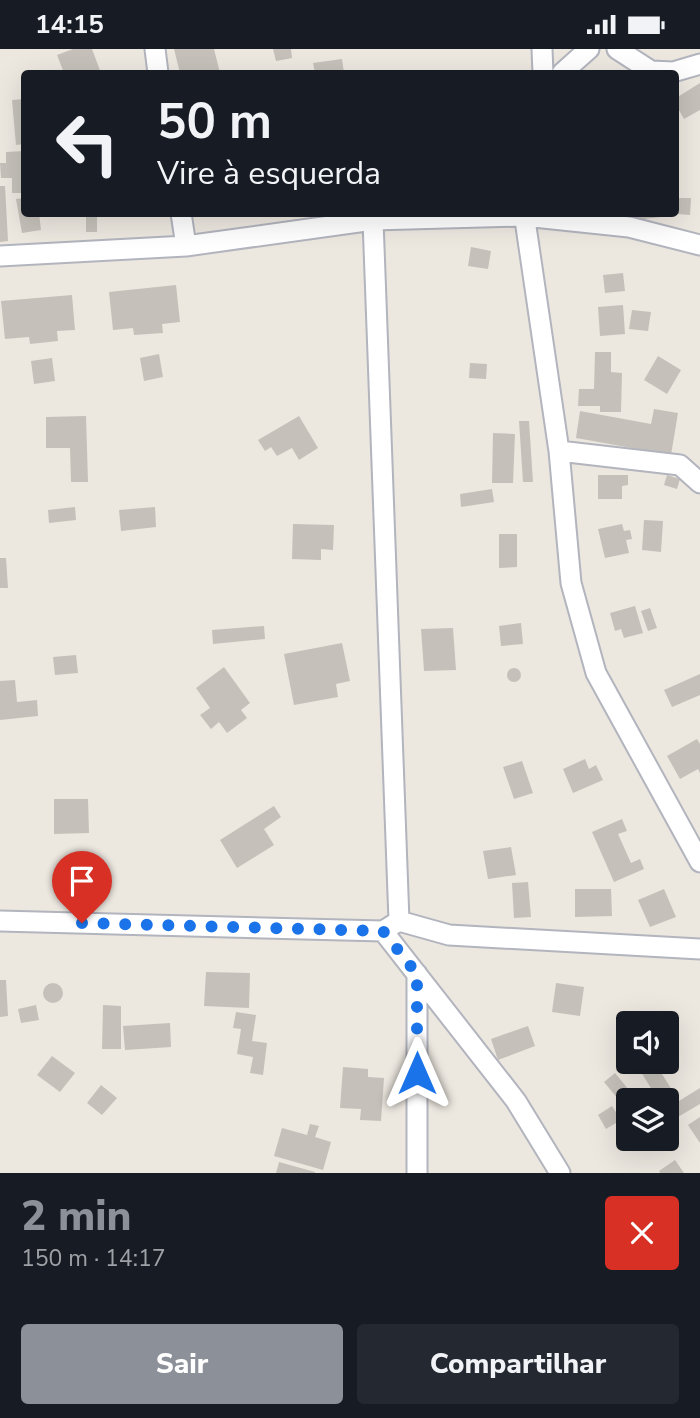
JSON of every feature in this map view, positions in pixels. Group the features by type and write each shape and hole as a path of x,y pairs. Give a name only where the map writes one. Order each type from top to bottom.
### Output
{"street":[{"path":"155,49 158,70"},
{"path":"542,49 543,70"},
{"path":"566,70 590,49"},
{"path":"617,49 649,70"},
{"path":"679,70 700,64"},
{"path":"182,217 186,246"},
{"path":"0,256 186,246 373,220 464,217"},
{"path":"524,217 559,451 571,583 596,673 700,862"},
{"path":"542,217 629,227 700,245"},
{"path":"373,220 391,926 417,974 516,1101 559,1173"},
{"path":"559,451 680,465 700,483"},
{"path":"0,921 391,926 449,935 700,949"},
{"path":"417,974 417,1173"}],"building":[{"path":"73,49 92,49 100,70 63,70 57,55"},
{"path":"174,49 214,49 219,70 179,70"},
{"path":"273,49 291,49 292,58 276,61"},
{"path":"342,59 344,70 314,70 313,63"},
{"path":"700,83 700,110 684,119 679,110 679,96"},
{"path":"21,99 21,144 16,145 12,100"},
{"path":"21,151 21,193 12,193 12,178 1,178 0,163 6,163 6,152"},
{"path":"0,186 5,186 8,241 0,242"},
{"path":"21,198 21,217 39,217 41,230 22,233 16,199"},
{"path":"679,198 691,198 690,215 679,214"},
{"path":"86,217 97,217 97,232 86,232"},
{"path":"619,217 661,217 620,222"},
{"path":"471,247 491,251 488,269 468,266"},
{"path":"623,273 625,291 605,293 603,275"},
{"path":"176,285 180,322 162,324 163,333 134,335 133,328 113,330 109,292"},
{"path":"72,295 75,330 57,331 58,341 30,344 29,337 5,339 1,301"},
{"path":"623,305 625,334 600,336 598,307"},
{"path":"632,310 651,312 648,331 629,329"},
{"path":"595,352 611,352 611,372 622,373 621,412 600,412 600,406 578,406 579,389 594,389"},
{"path":"159,354 163,377 144,381 140,358"},
{"path":"658,356 681,370 667,394 644,380"},
{"path":"52,358 55,381 34,384 31,361"},
{"path":"470,363 487,364 486,379 469,378"},
{"path":"654,409 678,413 671,455 576,438 580,411 651,424"},
{"path":"86,416 88,482 71,482 70,448 46,448 46,417"},
{"path":"299,416 318,448 299,460 292,448 277,456 271,447 265,451 258,440"},
{"path":"519,421 529,421 533,482 523,482"},
{"path":"493,433 515,434 513,483 492,483"},
{"path":"598,475 628,475 628,485 622,486 622,499 598,499"},
{"path":"667,475 680,479 677,489 664,485"},
{"path":"492,489 494,502 461,507 460,494"},
{"path":"75,507 76,520 49,523 48,510"},
{"path":"155,507 156,527 121,531 119,510"},
{"path":"644,520 663,521 661,552 642,550"},
{"path":"293,524 334,525 333,550 321,549 321,560 292,559"},
{"path":"622,524 624,531 630,530 632,539 626,540 629,553 605,558 598,529"},
{"path":"499,534 517,534 517,567 499,568"},
{"path":"0,558 6,558 8,588 0,588"},
{"path":"635,606 643,633 624,638 621,629 615,631 610,613"},
{"path":"650,608 657,628 648,631 641,611"},
{"path":"521,623 523,644 501,646 499,626"},
{"path":"264,626 265,639 213,644 212,630"},
{"path":"453,628 456,670 424,671 421,629"},
{"path":"342,643 350,681 336,684 338,697 294,705 284,654"},
{"path":"76,655 78,673 55,675 53,657"},
{"path":"224,667 250,703 241,710 247,718 227,733 219,722 211,729 200,715 210,708 196,688"},
{"path":"514,668 519,670 519,680 514,682 509,680 507,675 509,670"},
{"path":"700,674 700,695 672,707 664,690"},
{"path":"15,680 17,702 37,700 38,716 0,720 0,681"},
{"path":"697,739 700,744 700,773 698,769 680,779 667,756"},
{"path":"585,759 589,769 596,765 603,780 573,793 563,769"},
{"path":"522,761 533,793 514,799 503,767"},
{"path":"54,799 88,799 89,833 54,834"},
{"path":"274,806 281,817 264,829 274,845 237,868 220,840"},
{"path":"622,819 627,831 618,834 631,863 640,859 644,869 614,882 592,832"},
{"path":"511,847 516,875 488,879 483,851"},
{"path":"528,882 531,917 514,918 512,883"},
{"path":"575,889 611,889 612,916 575,917"},
{"path":"664,889 676,917 650,927 638,900"},
{"path":"206,972 250,973 249,1008 204,1006"},
{"path":"0,980 6,980 8,1016 0,1017"},
{"path":"53,983 60,986 63,993 60,1000 53,1003 46,1000 43,993 46,986"},
{"path":"556,983 584,987 580,1016 552,1012"},
{"path":"36,1005 39,1020 21,1023 18,1009"},
{"path":"103,1005 121,1006 121,1049 102,1049"},
{"path":"236,1012 256,1015 252,1041 267,1043 263,1075 250,1073 253,1057 237,1054 241,1029 233,1028"},
{"path":"170,1023 171,1047 125,1050 123,1026"},
{"path":"528,1026 535,1046 498,1060 491,1039"},
{"path":"52,1056 75,1073 60,1092 37,1075"},
{"path":"343,1067 368,1069 368,1077 384,1078 381,1121 360,1120 361,1109 340,1108"},
{"path":"615,1073 627,1088 616,1088 616,1097 604,1082"},
{"path":"642,1074 662,1074 671,1088 651,1088"},
{"path":"101,1085 117,1098 102,1115 87,1103"},
{"path":"700,1088 700,1104 679,1116 679,1101"},
{"path":"612,1106 616,1112 616,1123 606,1129 598,1115"},
{"path":"700,1117 700,1143 688,1125"},
{"path":"310,1124 319,1126 315,1137 331,1142 323,1170 274,1156 282,1128 307,1135"},
{"path":"675,1160 684,1173 660,1173 659,1171"},
{"path":"279,1162 315,1172 315,1173 276,1173"}],"route":[{"path":"82,923 383,931 417,974 417,1073"}]}
